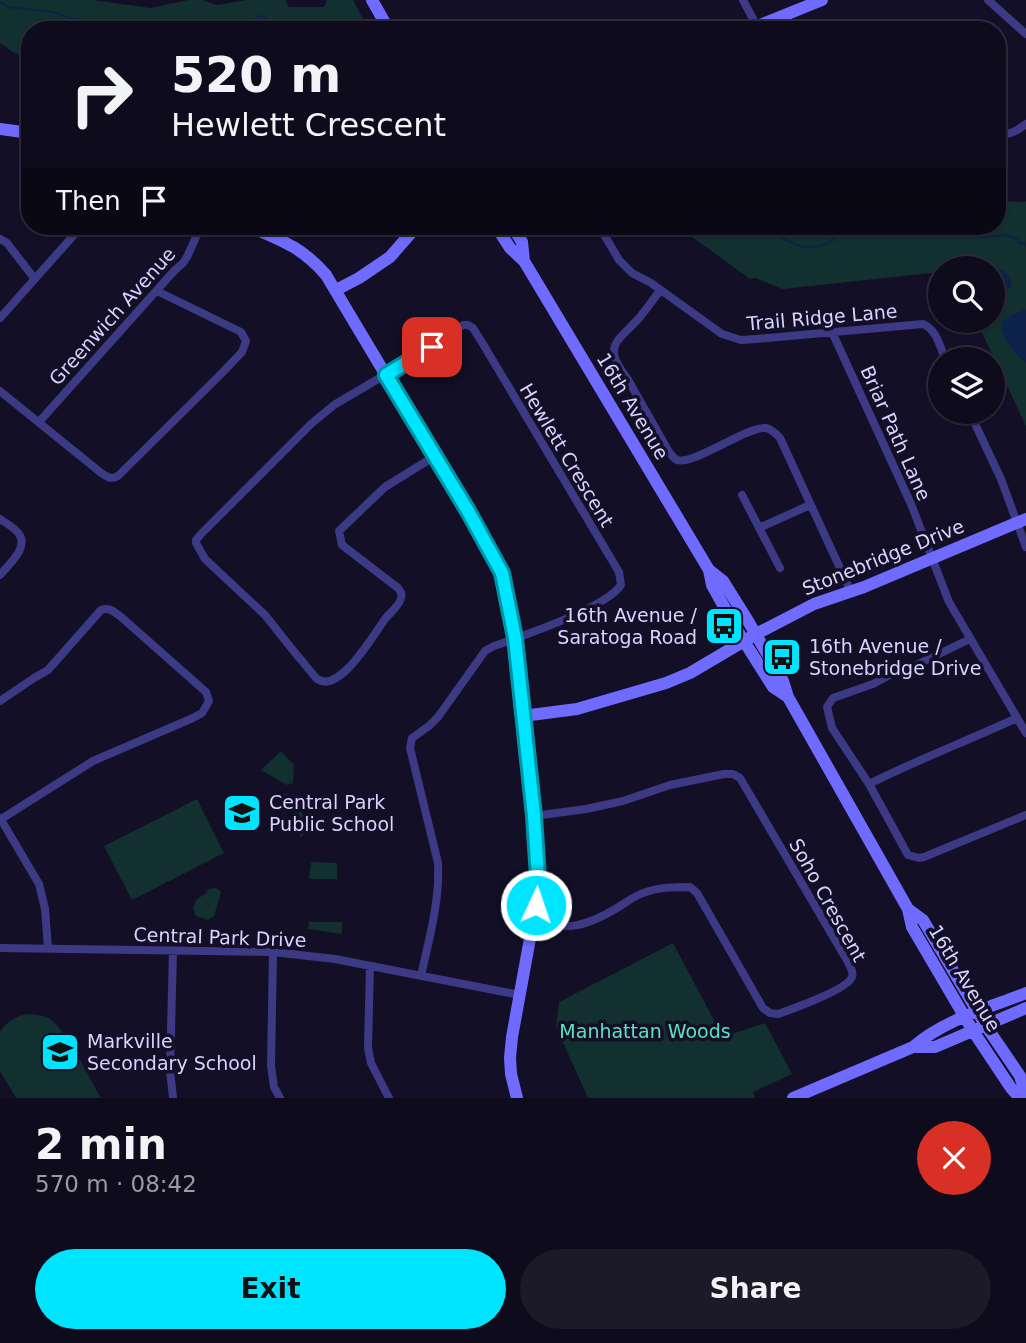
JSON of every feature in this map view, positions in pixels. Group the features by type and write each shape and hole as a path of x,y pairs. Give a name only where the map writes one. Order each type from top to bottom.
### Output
{"main road":[{"path":"372,0 384,21"},
{"path":"773,21 822,0"},
{"path":"0,130 21,132"},
{"path":"270,235 307,255 326,275 502,573 515,638 538,878 533,922 512,1037 511,1073 517,1098"},
{"path":"336,290 390,257 409,235"},
{"name":"16th Avenue","path":"502,235 510,248 524,261 709,570 712,585 750,638 773,687 788,697 908,909 912,927 964,1018 1020,1098"},
{"name":"16th Avenue","path":"518,235 522,242 524,261"},
{"name":"Stonebridge Drive","path":"523,716 577,709 666,683 690,673 814,604 851,592 1021,521"},
{"name":"16th Avenue","path":"908,909 923,920 977,1012 1020,1076 1026,1095"},
{"path":"793,1098 913,1047 928,1034 1026,993"},
{"path":"913,1047 935,1047 1026,1008"}],"street":[{"path":"743,0 752,21"},
{"path":"988,0 1026,34"},
{"path":"1006,135 1012,134 1026,124"},
{"path":"0,318 74,235"},
{"name":"Greenwich Avenue","path":"39,422 183,263 197,235"},
{"name":"Trail Ridge Lane","path":"604,235 619,260 632,273 730,337 741,340 923,324 933,330 940,347"},
{"path":"0,239 7,243 34,278"},
{"path":"660,290 640,317 619,338 614,345 614,351 619,368 669,452 680,461 691,459 747,434 765,428 773,431 780,438 851,592"},
{"path":"0,391 100,472 113,478 124,472 242,352 246,341 241,332 156,291"},
{"name":"Hewlett Crescent","path":"386,375 463,325 473,328 618,572 621,585 611,596 561,621 515,638"},
{"name":"Briar Path Lane","path":"832,332 902,484 949,602 1026,733"},
{"path":"386,375 334,405 311,424 196,540 205,559 265,615 321,681 335,679 352,665 401,601 402,596 398,588 342,545 339,531 385,487 435,456"},
{"path":"976,424 1021,521 1026,547"},
{"path":"742,495 780,568"},
{"path":"759,528 810,505"},
{"path":"0,519 19,534 22,541 21,549 0,575"},
{"path":"0,701 48,670 101,610 106,608 120,616 206,692 209,701 202,713 93,761 0,819 39,884 45,909 48,948"},
{"path":"421,976 435,905 438,863 410,748 412,738 438,717 485,651 515,638"},
{"path":"970,639 873,684 840,694 827,707 831,728 869,784 908,855 919,858 940,851 1026,815"},
{"path":"869,784 913,762 929,758 1017,718"},
{"name":"Soho Crescent","path":"533,922 566,927 587,924 644,892 690,887 697,893 763,1009 770,1013 778,1014 833,992 851,980 853,973 791,862 740,778 733,774 670,785 586,810 534,816"},
{"name":"Central Park Drive","path":"0,948 272,952 370,966 520,995"},
{"path":"173,951 170,1070 173,1098"},
{"path":"272,952 271,1066 274,1087 281,1098"},
{"path":"370,966 368,1048 371,1063 389,1098"}],"green space":[{"path":"0,0 92,0 151,8 188,0 203,0 216,5 247,0 285,0 289,7 324,7 327,0 353,0 364,21 21,21 21,54 14,53 0,43"},
{"path":"1006,201 1026,201 1026,426 1005,381 1005,347 989,347 982,333 1005,333 1005,256 928,256 928,273 783,289 755,278 750,279 689,235 1006,235"},
{"path":"281,751 294,765 293,783 287,785 261,770"},
{"path":"285,793 301,809 308,832 300,837 296,816 290,804 279,802"},
{"path":"197,799 224,853 132,900 104,846"},
{"path":"311,862 337,863 337,879 309,879"},
{"path":"216,888 221,892 214,916 208,920 196,916 193,909 196,900 208,889"},
{"path":"309,922 342,922 342,934 308,929"},
{"name":"Manhattan Woods","path":"673,943 723,1037 765,1023 792,1074 753,1092 755,1098 588,1098 556,1027 559,1002"},
{"path":"28,1014 45,1017 56,1024 101,1098 16,1098 0,1071 0,1032 12,1020"}],"water":[{"path":"1005,272 1009,278 1012,287 1005,289"},
{"path":"1026,309 1026,363 1006,340 1003,333 1006,318"}],"waterway":[{"path":"0,2 8,7 52,12 89,21"},
{"path":"256,21 257,17 262,16 267,21"},
{"path":"779,235 805,247 822,246 837,235"},
{"path":"968,235 1005,235"},
{"path":"1005,235 1026,245"}],"place":[{"name":"16th Avenue / Saratoga Road","path":"724,626"},
{"name":"16th Avenue / Stonebridge Drive","path":"782,657"},
{"name":"Central Park Public School","path":"242,813"},
{"name":"Markville Secondary School","path":"60,1052"}],"route":[{"path":"432,347 386,375 502,573 515,638 534,816 538,878 536,905"}]}
